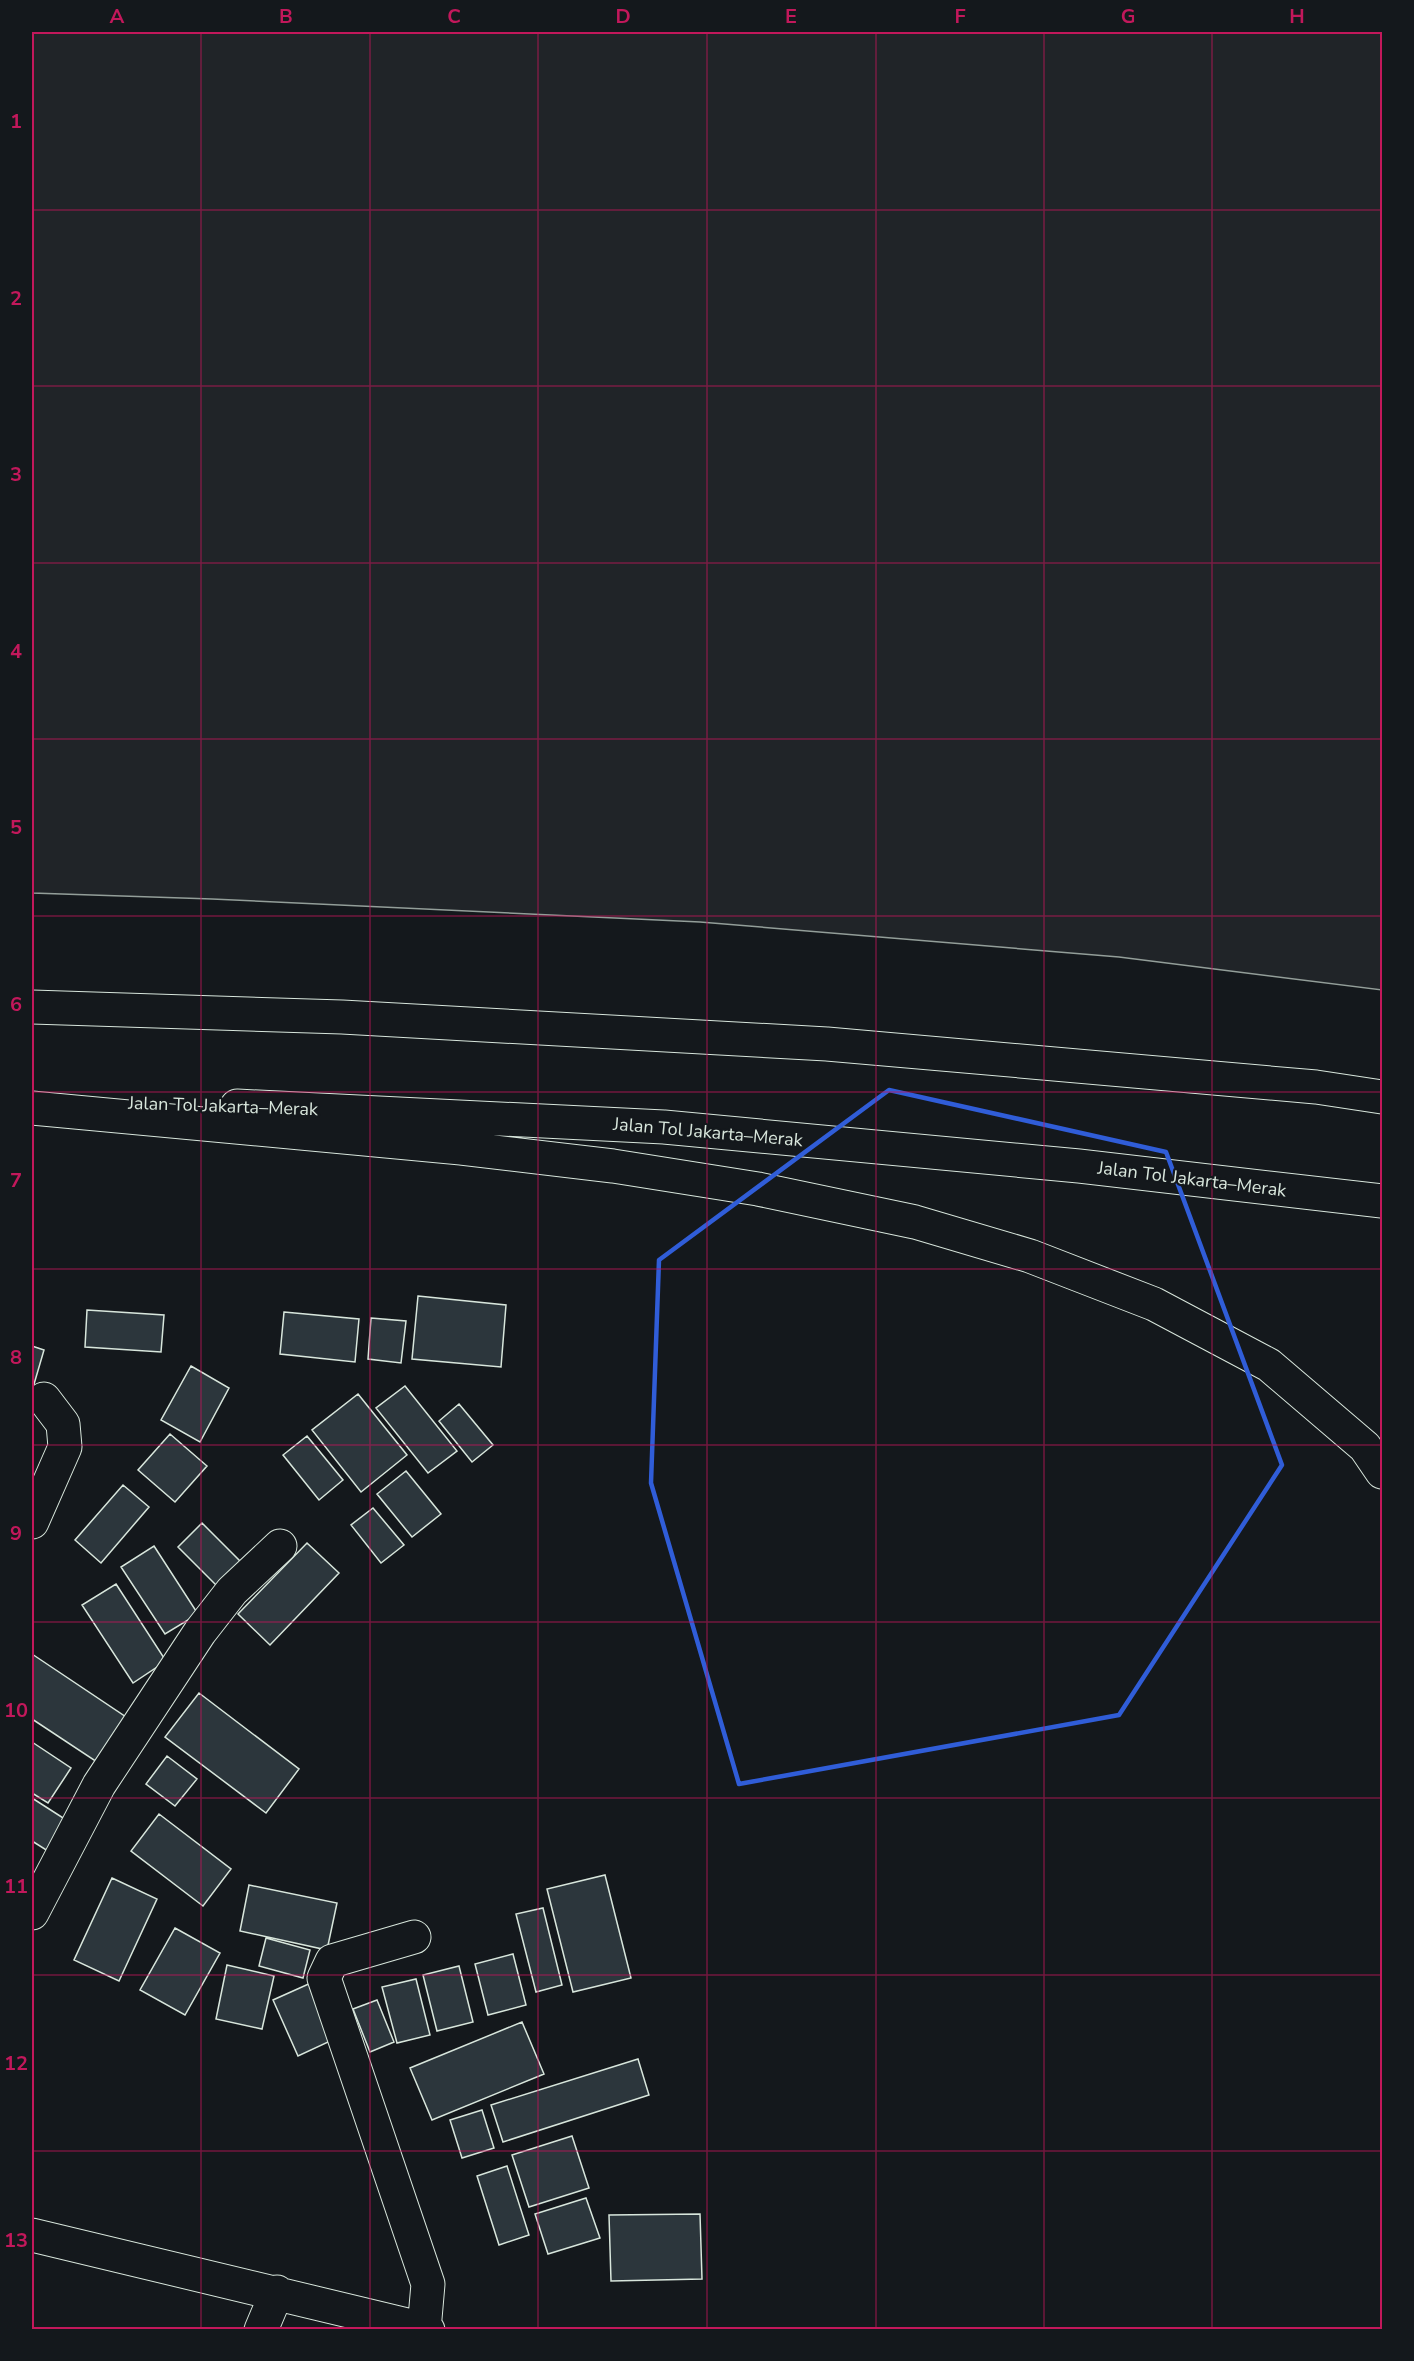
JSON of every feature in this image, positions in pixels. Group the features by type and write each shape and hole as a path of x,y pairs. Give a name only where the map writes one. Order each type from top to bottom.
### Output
{"main road":[{"path":"32,1007 342,1017 827,1044 1383,1095"},
{"name":"Jalan Tol Jakarta–Merak","path":"32,1098 334,1110 664,1127 1079,1166 1383,1202"},
{"path":"32,1108 461,1148 613,1166 758,1189 915,1222 1030,1256 1154,1304 1269,1365 1365,1447 1383,1472"},
{"path":"32,1522 65,1447 63,1424 44,1399"},
{"path":"32,1913 99,1785 200,1632 232,1591 280,1546"},
{"path":"32,2235 425,2329 428,2284 324,1978 332,1961 414,1937"},
{"path":"261,2330 277,2292"}],"highlighted area":[{"path":"889,1090 1166,1152 1282,1465 1119,1715 739,1784 651,1483 659,1260"}],"shaded area":[{"path":"32,32 1382,32 1382,990 1119,957 700,922 212,899 32,893"}],"building":[{"path":"418,1296 506,1305 501,1367 412,1359"},
{"path":"87,1310 164,1315 161,1352 85,1347"},
{"path":"284,1312 359,1319 355,1362 280,1354"},
{"path":"371,1318 406,1321 401,1363 368,1359"},
{"path":"32,1346 44,1350 32,1391"},
{"path":"191,1366 229,1388 200,1442 161,1420"},
{"path":"405,1386 457,1451 428,1473 376,1408"},
{"path":"358,1394 407,1455 361,1492 312,1430"},
{"path":"459,1404 493,1445 472,1462 439,1421"},
{"path":"170,1434 207,1466 175,1502 138,1470"},
{"path":"307,1436 343,1480 319,1500 283,1455"},
{"path":"406,1471 441,1514 412,1537 377,1494"},
{"path":"123,1485 149,1507 101,1563 75,1540"},
{"path":"373,1508 404,1545 381,1563 351,1525"},
{"path":"202,1523 243,1564 219,1588 178,1547"},
{"path":"307,1543 339,1573 270,1645 238,1614"},
{"path":"154,1546 198,1614 165,1634 121,1567"},
{"path":"116,1584 166,1661 133,1683 82,1605"},
{"path":"32,1654 135,1723 106,1768 32,1719"},
{"path":"199,1693 299,1769 266,1813 165,1737"},
{"path":"32,1742 71,1768 48,1803 32,1793"},
{"path":"167,1756 197,1779 175,1806 146,1784"},
{"path":"32,1798 71,1823 51,1853 32,1841"},
{"path":"159,1814 231,1869 203,1906 131,1851"},
{"path":"605,1875 631,1978 573,1992 547,1889"},
{"path":"112,1878 157,1899 119,1981 74,1960"},
{"path":"249,1885 337,1903 327,1950 240,1931"},
{"path":"543,1908 562,1985 536,1992 516,1914"},
{"path":"175,1928 220,1953 185,2015 140,1990"},
{"path":"266,1938 310,1950 303,1978 259,1966"},
{"path":"513,1954 526,2005 488,2015 475,1964"},
{"path":"227,1965 274,1976 262,2029 216,2019"},
{"path":"459,1966 473,2022 437,2031 423,1975"},
{"path":"416,1979 430,2035 397,2043 382,1987"},
{"path":"313,1982 339,2037 298,2056 273,2000"},
{"path":"377,2000 394,2042 370,2052 353,2009"},
{"path":"522,2022 544,2074 432,2120 410,2068"},
{"path":"638,2059 649,2095 503,2142 491,2105"},
{"path":"482,2110 494,2148 462,2158 450,2120"},
{"path":"572,2136 589,2188 529,2207 512,2155"},
{"path":"507,2166 529,2235 499,2245 477,2176"},
{"path":"586,2198 600,2238 548,2254 535,2214"},
{"path":"700,2214 702,2279 611,2281 609,2215"}]}
